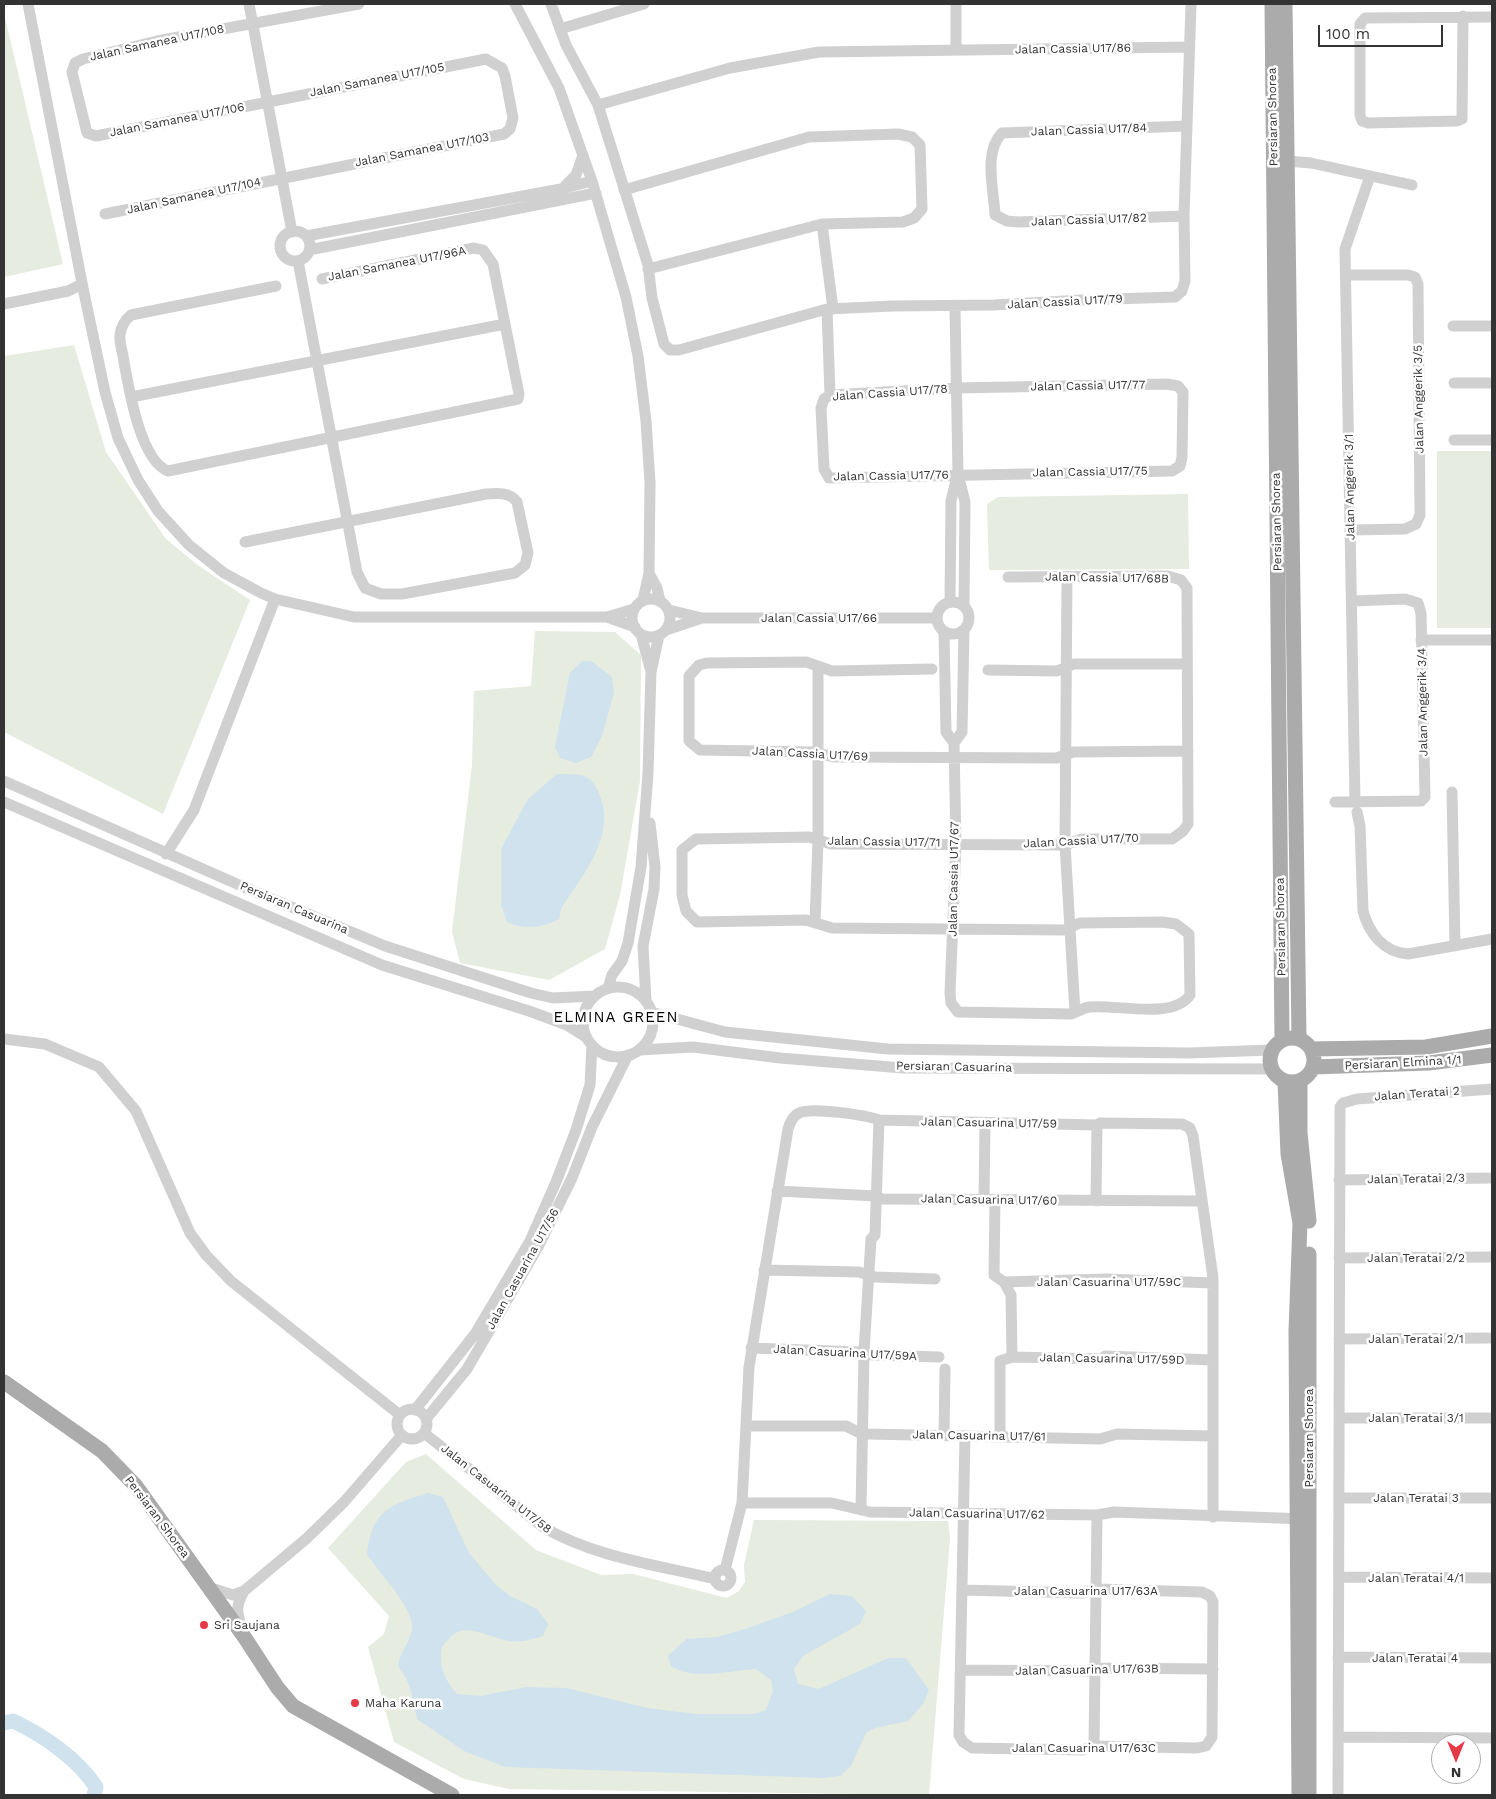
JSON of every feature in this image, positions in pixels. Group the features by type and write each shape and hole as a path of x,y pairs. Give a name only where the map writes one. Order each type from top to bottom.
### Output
{"main road":[{"name":"Persiaran Shorea","path":"1272,4 1276,1045"},
{"name":"Persiaran Shorea","path":"1285,4 1299,1039"},
{"path":"1273,122 1277,130 1280,151 1287,161 1280,167 1274,198"},
{"name":"Persiaran Elmina 1/1","path":"1311,1049 1426,1048 1492,1036"},
{"path":"1299,1039 1311,1049 1314,1058 1313,1067 1308,1076 1300,1081 1285,1082 1279,1079 1271,1069 1276,1045 1299,1039"},
{"name":"Persiaran Elmina 1/1","path":"1313,1067 1455,1061 1492,1056"},
{"name":"Persiaran Shorea","path":"1299,1789 1309,1218 1300,1133 1300,1081"},
{"name":"Persiaran Shorea","path":"1285,1082 1288,1154 1300,1223 1296,1331 1304,1519 1309,1795"},
{"name":"Persiaran Shorea","path":"4,1382 102,1451 136,1486 245,1638"},
{"path":"245,1638 277,1687 293,1706 452,1795"}],"street":[{"path":"28,4 82,284 118,438 138,480 158,511 189,545 224,573 275,599 354,617 608,617 634,609 643,600 649,572 650,482 646,421 639,365 626,297 584,155 559,88 515,4"},
{"path":"248,4 292,232"},
{"path":"252,23 359,4"},
{"path":"551,4 560,29 598,105 648,269 822,224 903,222 914,218 922,209 920,145 912,137 898,134 809,137 624,190"},
{"path":"560,29 644,4"},
{"path":"956,4 956,49"},
{"path":"1184,216 1191,4"},
{"path":"1463,16 1462,119 1458,121 1368,123 1362,120 1360,115 1360,24 1362,20 1365,18 1463,16 1492,17"},
{"name":"Jalan Samanea U17/108","path":"87,132 82,120 72,72 75,63 83,59 157,41 252,23"},
{"name":"Jalan Cassia U17/86","path":"598,105 682,80 799,54 956,49 1189,47"},
{"name":"Jalan Samanea U17/105","path":"267,102 486,59"},
{"name":"Jalan Samanea U17/103","path":"282,178 504,134 510,130 513,118 506,76 502,68 486,59"},
{"name":"Jalan Samanea U17/106","path":"87,132 96,136 267,102"},
{"name":"Jalan Cassia U17/84","path":"995,215 991,150 995,140 1002,133 1186,126"},
{"path":"563,194 576,175 584,155"},
{"path":"1287,161 1311,162 1412,185"},
{"name":"Jalan Anggerik 3/1","path":"1370,176 1345,249 1356,807 1362,850 1363,911 1366,921 1377,940 1400,953 1408,954 1455,946"},
{"name":"Jalan Samanea U17/104","path":"105,214 282,178"},
{"path":"592,181 563,194 310,250 304,258 298,260 286,258 280,250 284,236 292,232 306,236 563,194 596,193"},
{"path":"563,194 589,204 602,214"},
{"name":"Jalan Cassia U17/82","path":"995,215 1007,221 1018,222 1184,216"},
{"name":"Jalan Cassia U17/79","path":"648,269 652,298 664,344 670,350 679,350 830,309 893,306 955,307 1175,297 1182,291 1184,281 1184,216"},
{"path":"822,224 830,309 827,397"},
{"path":"306,236 310,250"},
{"name":"Jalan Samanea U17/96A","path":"322,279 474,248 483,250 493,264 505,324"},
{"path":"245,542 348,521 500,492 514,497 517,502 528,553 525,565 515,573 402,594 381,594 365,588 357,572 348,521 318,360 298,260"},
{"name":"Jalan Anggerik 3/5","path":"1346,274 1408,274 1415,277 1418,284 1420,514 1416,524 1405,529 1351,530"},
{"path":"4,304 68,292 82,284"},
{"path":"131,397 505,324 519,394 518,398 168,471 162,468 144,442 131,397 120,336 124,321 131,315 276,286"},
{"path":"68,292 86,302"},
{"path":"955,307 958,474 965,502 964,606 969,616 964,630 954,634 944,632 936,618 940,608 950,602 964,606"},
{"path":"1453,326 1492,326"},
{"path":"1454,383 1492,383"},
{"name":"Jalan Cassia U17/77","path":"956,388 1178,386 1183,392 1183,426"},
{"name":"Jalan Cassia U17/78","path":"827,397 956,388"},
{"name":"Jalan Cassia U17/76","path":"827,397 821,408 826,475 829,478 958,474"},
{"name":"Jalan Cassia U17/75","path":"958,474 1172,471 1180,466 1183,426"},
{"path":"1454,440 1492,440"},
{"path":"950,602 951,501 958,474"},
{"path":"649,572 658,588 660,601"},
{"path":"932,669 832,671 818,666 818,840 815,923 832,928 1064,930 1069,928 1080,923 1162,922 1176,924 1189,934 1190,995 1186,1001 1173,1008 1088,1007 1075,1012 1069,928 1065,845 1067,576"},
{"name":"Jalan Cassia U17/68B","path":"1008,577 1168,576 1181,580 1187,588 1187,664"},
{"path":"166,854 194,810 275,599"},
{"name":"Jalan Anggerik 3/4","path":"1352,601 1405,599 1418,602 1421,613 1424,797 1421,801 1356,807"},
{"path":"608,988 612,975 622,961 628,943 641,867 647,799 651,672 663,632 670,620 669,610 660,601 643,600"},
{"path":"634,609 632,621 638,631 651,672"},
{"name":"Jalan Cassia U17/66","path":"669,610 702,618 936,618"},
{"path":"608,617 654,637 663,632"},
{"name":"Jalan Cassia U17/66","path":"663,632 702,618"},
{"name":"Jalan Cassia U17/67","path":"964,630 962,732 954,743 956,844 951,1003 958,1012 1071,1014 1075,1012"},
{"name":"Jalan Cassia U17/67","path":"944,632 946,732 954,743"},
{"path":"1421,640 1492,640"},
{"name":"Jalan Cassia U17/69","path":"818,666 806,662 707,663 698,665 689,676 689,742 700,750 818,754 835,758 1057,758 1073,752 1188,751"},
{"path":"988,670 1057,671 1074,664 1187,664"},
{"name":"Jalan Cassia U17/70","path":"956,844 1065,845 1082,839 1172,838 1183,831 1188,824 1187,664"},
{"path":"946,680 963,680"},
{"name":"Persiaran Casuarina","path":"4,781 166,854 385,946 531,993 553,998 595,996"},
{"path":"1452,792 1455,946 1492,939"},
{"path":"646,1001 629,989 608,988 595,996 584,1010 583,1028 589,1041 608,1056 628,1055 639,1050 651,1033 651,1012 646,1001 643,946 654,889 655,867 647,799"},
{"name":"Persiaran Casuarina","path":"4,802 382,966 529,1011 567,1025 589,1041"},
{"path":"1335,802 1356,807"},
{"name":"Jalan Cassia U17/71","path":"815,923 806,920 697,922 686,911 682,895 682,850 696,839 809,837 831,844 956,844"},
{"name":"Persiaran Casuarina","path":"651,1012 725,1032 888,1049 1189,1053 1276,1045"},
{"path":"4,1039 45,1044 99,1067 136,1111 190,1233 206,1255 231,1281 400,1415"},
{"name":"Jalan Casuarina U17/56","path":"415,1410 475,1334 530,1241 556,1182 576,1130 590,1085 589,1041"},
{"name":"Persiaran Casuarina","path":"639,1050 693,1047 780,1058 903,1068 1271,1069"},
{"name":"Jalan Casuarina U17/56","path":"426,1419 467,1369 538,1247 572,1178 592,1128 628,1055"},
{"name":"Jalan Teratai 2","path":"1339,1180 1339,1114 1342,1103 1356,1099 1492,1089"},
{"name":"Jalan Casuarina U17/59","path":"715,1579 719,1585 729,1583 731,1576 725,1570 742,1503 751,1348 788,1129 796,1115 806,1111 866,1115 879,1120 1096,1125 1100,1123 1182,1124 1190,1128 1193,1136 1213,1282 1213,1517"},
{"path":"861,1510 864,1352 870,1275 870,1239 875,1235 879,1120"},
{"path":"985,1123 994,1274 1004,1282 1011,1295 1012,1357 1000,1361 1000,1437"},
{"path":"1096,1125 1096,1202"},
{"name":"Jalan Teratai 2/3","path":"1339,1180 1492,1178"},
{"path":"1338,1795 1339,1180"},
{"name":"Jalan Casuarina U17/60","path":"777,1191 876,1196 882,1199 1096,1202 1108,1199 1201,1201"},
{"name":"Jalan Teratai 2/2","path":"1339,1258 1492,1257"},
{"path":"764,1270 859,1272 870,1275 935,1279"},
{"name":"Jalan Casuarina U17/59C","path":"1004,1282 1106,1279 1213,1282"},
{"name":"Jalan Teratai 2/1","path":"1339,1339 1492,1338"},
{"name":"Jalan Casuarina U17/59A","path":"751,1348 864,1352 873,1356 939,1356"},
{"name":"Jalan Casuarina U17/59D","path":"1012,1357 1102,1359 1105,1356 1212,1360"},
{"path":"944,1435 945,1369"},
{"path":"406,1410 415,1410 426,1419 424,1433 416,1439 402,1435 397,1427 400,1415 406,1410"},
{"name":"Jalan Teratai 3/1","path":"1339,1418 1492,1418"},
{"name":"Jalan Casuarina U17/61","path":"746,1426 846,1426 862,1434 1000,1437 1100,1439 1116,1434 1212,1436"},
{"name":"Jalan Casuarina U17/58","path":"424,1433 557,1536 604,1553 715,1579"},
{"path":"245,1638 236,1613 238,1602 244,1591 306,1539 350,1496 402,1435"},
{"path":"961,1670 965,1436"},
{"name":"Jalan Teratai 3","path":"1339,1498 1492,1498"},
{"name":"Jalan Casuarina U17/62","path":"742,1503 832,1504 861,1510 964,1514 1097,1515 1114,1512 1304,1519"},
{"path":"1094,1746 1097,1515"},
{"name":"Jalan Teratai 4/1","path":"1339,1577 1492,1578"},
{"path":"208,1587 233,1594 244,1591"},
{"name":"Jalan Casuarina U17/63A","path":"962,1590 1083,1593 1096,1589 1202,1592 1210,1596 1213,1602 1213,1669"},
{"name":"Jalan Teratai 4","path":"1338,1658 1492,1658"},
{"name":"Jalan Casuarina U17/63B","path":"961,1670 1213,1669"},
{"name":"Jalan Casuarina U17/63C","path":"961,1670 959,1735 963,1742 972,1748 1082,1750 1094,1746 1197,1748 1206,1746 1212,1737 1213,1669"},
{"path":"1338,1737 1492,1738"}],"shaded area":[{"path":"4,13 63,264 4,277"},
{"path":"74,345 106,452 166,539 199,566 250,600 163,814 4,732 4,356"},
{"path":"1437,451 1492,451 1492,628 1437,628"},
{"path":"1188,494 1189,569 989,570 987,504 998,497"},
{"path":"535,631 615,632 641,655 640,781 620,895 605,949 549,980 460,963 452,932 472,765 474,691 531,686"},
{"path":"426,1454 536,1550 601,1575 633,1574 727,1598 739,1591 745,1582 744,1565 754,1520 948,1521 950,1538 929,1795 509,1789 464,1779 394,1742 368,1647 384,1634 389,1616 328,1548 406,1462"}],"water":[{"path":"582,661 591,661 612,677 614,693 602,736 591,757 576,763 560,758 555,747 570,673"},
{"path":"557,774 584,776 590,779 598,790 604,812 604,827 600,841 587,869 561,909 559,919 533,927 513,925 507,922 501,905 501,849 528,799"},
{"path":"428,1493 443,1497 469,1553 496,1585 510,1596 537,1609 548,1624 543,1636 522,1641 509,1641 468,1630 454,1634 442,1647 441,1659 444,1675 457,1694 481,1696 526,1687 566,1688 647,1708 697,1714 754,1714 766,1710 773,1691 771,1680 756,1669 701,1674 690,1673 671,1666 668,1656 686,1639 717,1637 745,1629 793,1612 830,1594 852,1596 866,1611 860,1624 803,1656 794,1669 798,1684 819,1689 888,1658 906,1658 929,1690 923,1704 908,1721 875,1728 866,1733 851,1766 840,1776 824,1778 505,1767 464,1751 417,1719 409,1685 398,1666 411,1635 412,1622 395,1591 367,1554 373,1528 385,1512 403,1501"}],"waterway":[{"path":"4,1723 13,1721 36,1733 59,1749 80,1767 96,1787 94,1795"}],"place":[{"name":"Sri Saujana","path":"204,1625"},
{"name":"Maha Karuna","path":"355,1703"}],"district":[{"name":"ELMINA GREEN","path":"616,1018"}]}
